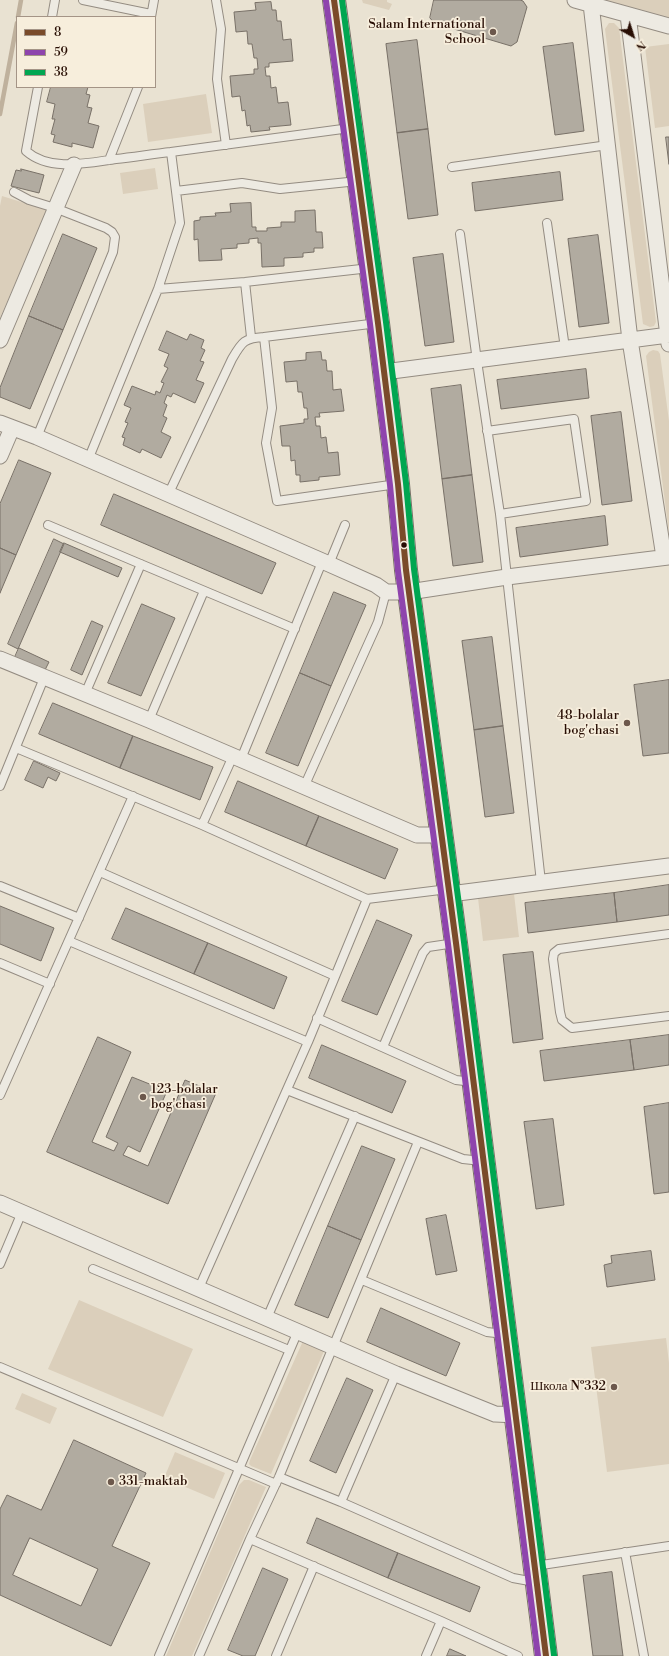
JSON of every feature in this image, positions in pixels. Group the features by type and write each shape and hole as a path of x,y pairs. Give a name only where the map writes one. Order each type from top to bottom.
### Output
{"street":[{"path":"334,0 378,323 398,484 409,592 450,892 517,1415 546,1656"},
{"path":"575,0 669,26"},
{"path":"0,456 6,425 37,437 326,563 376,585 386,592 409,592 507,577 667,557 630,340 591,4"},
{"path":"384,372 630,340 669,338 628,15"},
{"path":"0,340 74,165"},
{"path":"0,659 149,720 417,835 442,834"},
{"path":"450,892 669,866"},
{"path":"0,1203 396,1374 495,1414 517,1415"}],"lane":[{"path":"52,16 55,0"},
{"path":"83,0 151,16 154,0"},
{"path":"216,0 221,29 217,79 226,145"},
{"path":"38,88 26,151 34,158 50,163 74,165 351,128"},
{"path":"109,160 138,88"},
{"path":"452,167 608,145"},
{"path":"88,460 158,289 180,223 171,152"},
{"path":"176,191 242,183 280,189 358,181"},
{"path":"14,192 29,200 55,208 106,228 112,232 115,237 115,244 37,437"},
{"path":"547,223 565,348"},
{"path":"460,234 500,514 541,882"},
{"path":"158,289 245,282 370,268"},
{"path":"245,282 251,337"},
{"path":"168,495 240,345 251,337 264,337 378,323"},
{"path":"264,337 272,408 266,442 276,501 398,484"},
{"path":"487,431 574,419 586,501 500,514"},
{"path":"48,525 295,628"},
{"path":"202,825 237,758 295,628 345,525"},
{"path":"86,694 141,564"},
{"path":"149,720 204,591"},
{"path":"304,787 378,622 386,592"},
{"path":"0,786 44,678"},
{"path":"16,748 202,825 367,899 450,892"},
{"path":"0,1096 133,796"},
{"path":"100,872 335,976"},
{"path":"0,886 79,918"},
{"path":"199,1288 308,1042 367,899"},
{"path":"669,934 559,949 554,953 553,959 562,1020 572,1028 669,1016"},
{"path":"69,941 308,1042"},
{"path":"383,1047 423,952 428,948 456,943"},
{"path":"0,963 50,984"},
{"path":"317,1018 456,1080 474,1082"},
{"path":"287,1090 463,1159 484,1162"},
{"path":"267,1318 354,1116"},
{"path":"199,1656 277,1481 362,1280 418,1142"},
{"path":"0,1264 22,1212"},
{"path":"93,1269 289,1350"},
{"path":"362,1280 487,1332 506,1334"},
{"path":"159,1656 298,1331"},
{"path":"0,1367 240,1468 341,1502 513,1578 625,1552 669,1546"},
{"path":"341,1502 396,1374"},
{"path":"250,1539 441,1621 501,1653 518,1656"},
{"path":"625,1552 644,1656"},
{"path":"276,1656 314,1566"},
{"path":"426,1656 441,1621"}],"shaded area":[{"path":"362,0 387,0 387,2 392,4 389,10 363,3"},
{"path":"602,0 669,0 669,19"},
{"path":"609,23 614,23 619,28 656,322 654,326 650,327 643,324 605,29"},
{"path":"669,44 669,126 655,128 645,47"},
{"path":"206,94 212,133 148,142 143,104"},
{"path":"155,168 158,189 123,194 120,173"},
{"path":"2,196 47,210 0,318 0,206"},
{"path":"653,350 658,351 660,354 669,421 669,533 646,356"},
{"path":"514,894 519,937 483,941 478,898"},
{"path":"79,1300 193,1349 163,1417 48,1369"},
{"path":"666,1338 669,1363 669,1464 607,1472 591,1347"},
{"path":"303,1341 324,1351 271,1474 249,1464"},
{"path":"22,1393 57,1408 50,1424 15,1409"},
{"path":"175,1452 225,1473 214,1499 164,1478"},
{"path":"244,1480 249,1480 266,1487 192,1656 166,1656 239,1485"}],"building":[{"name":"Salam International School","path":"434,0 520,0 523,1 527,7 517,42 511,46 434,23 430,18"},
{"path":"271,2 272,10 276,10 277,21 281,21 283,40 291,39 293,61 269,63 269,67 265,67 266,76 270,76 271,88 276,87 278,103 288,102 291,125 269,127 270,130 251,132 250,125 247,126 245,110 242,111 240,96 232,97 230,76 254,74 254,69 258,69 257,58 254,58 252,44 248,44 247,31 236,32 234,12 256,10 255,3"},
{"path":"417,40 428,129 397,133 386,44"},
{"path":"573,43 584,131 555,135 543,47"},
{"path":"51,88 88,88 86,94 90,95 87,107 92,108 88,123 99,126 93,148 72,143 72,147 53,142 55,135 51,134 55,119 52,119 55,104 47,102"},
{"path":"428,129 438,215 408,219 397,133"},
{"path":"666,137 669,137 669,164"},
{"path":"21,169 44,175 39,193 11,186 16,170 21,171"},
{"path":"560,172 563,200 475,211 472,183"},
{"path":"251,203 252,227 256,227 256,231 267,231 267,228 281,227 281,222 295,222 295,211 315,210 316,232 322,232 323,248 314,248 314,252 303,253 303,257 284,258 284,266 262,267 261,243 258,243 258,238 249,239 249,243 237,244 237,248 221,249 222,260 199,261 198,239 194,240 194,221 200,220 200,217 216,216 215,213 231,212 230,204"},
{"path":"63,234 97,248 63,330 29,316"},
{"path":"598,235 609,323 579,327 568,239"},
{"path":"443,254 454,342 425,346 413,258"},
{"path":"29,316 63,330 30,409 0,397 0,388"},
{"path":"167,331 187,340 190,334 204,340 201,348 205,350 200,361 204,362 196,380 204,383 195,403 173,393 171,397 167,395 164,403 167,405 163,416 167,418 161,432 171,437 161,458 142,449 140,453 123,445 125,438 122,437 128,423 125,422 131,408 124,405 132,386 155,395 156,391 160,393 164,383 161,382 168,368 164,366 169,354 159,350"},
{"path":"321,352 322,360 326,360 327,371 332,371 333,390 341,389 344,411 319,413 320,417 315,417 316,426 320,426 321,438 326,437 328,453 338,452 340,475 319,477 319,480 300,482 300,475 296,475 295,460 291,461 290,446 282,446 280,426 304,423 304,419 308,419 307,408 304,408 302,392 298,392 297,381 286,382 284,362 306,360 306,353"},
{"path":"586,369 589,398 501,409 497,380"},
{"path":"461,385 472,475 442,479 431,389"},
{"path":"621,412 632,501 602,505 591,416"},
{"path":"19,460 51,473 16,555 0,548 0,504"},
{"path":"472,475 483,562 453,566 442,479"},
{"path":"114,494 276,563 262,594 101,525"},
{"path":"605,516 608,545 520,557 516,528"},
{"path":"54,539 64,544 18,649 8,644"},
{"path":"64,543 122,568 118,577 60,552"},
{"path":"0,548 16,555 0,593"},
{"path":"334,592 366,605 331,686 300,673"},
{"path":"142,604 175,618 141,696 108,683"},
{"path":"92,621 103,626 82,675 71,670"},
{"path":"492,637 503,726 474,730 462,641"},
{"path":"19,648 49,662 45,670 15,657"},
{"path":"300,673 331,686 298,766 266,753"},
{"path":"669,680 669,753 643,756 634,685"},
{"path":"53,703 133,736 120,768 39,734"},
{"path":"503,726 514,813 485,817 474,730"},
{"path":"133,736 213,767 200,800 120,768"},
{"path":"34,761 60,773 56,781 48,777 43,788 25,780"},
{"path":"238,781 319,816 306,846 225,812"},
{"path":"319,816 398,849 385,879 306,846"},
{"path":"669,885 669,915 617,922 614,893"},
{"path":"614,893 617,922 528,933 525,903"},
{"path":"0,906 54,928 41,961 0,944"},
{"path":"126,908 208,943 194,974 112,939"},
{"path":"377,920 412,935 377,1015 342,1001"},
{"path":"208,943 287,977 274,1009 194,974"},
{"path":"533,952 543,1039 513,1043 503,955"},
{"path":"669,1035 669,1065 634,1070 630,1040"},
{"path":"98,1037 131,1052 92,1142 114,1151 118,1143 106,1137 132,1077 167,1091 140,1152 128,1146 123,1155 148,1166 185,1080 216,1093 168,1204 47,1152"},
{"path":"630,1040 634,1070 544,1081 540,1051"},
{"path":"322,1045 406,1081 392,1113 309,1078"},
{"path":"669,1103 669,1192 654,1194 644,1107"},
{"path":"553,1119 564,1205 536,1209 524,1122"},
{"path":"362,1146 395,1159 361,1240 328,1226"},
{"path":"446,1215 457,1271 436,1275 426,1219"},
{"path":"328,1226 361,1240 328,1318 295,1305"},
{"path":"651,1251 655,1280 607,1287 604,1265 612,1263 611,1256"},
{"path":"381,1308 460,1343 446,1376 367,1342"},
{"path":"347,1378 373,1390 336,1473 310,1461"},
{"path":"74,1440 146,1473 112,1546 150,1563 111,1646 0,1595 0,1509 7,1495 41,1510","holes":["30,1538 98,1569 81,1606 13,1575"]},
{"path":"317,1518 398,1553 388,1578 307,1543"},
{"path":"398,1553 480,1587 470,1612 388,1578"},
{"path":"263,1568 288,1579 255,1656 243,1656 228,1650"},
{"path":"612,1572 623,1656 593,1656 583,1576"},
{"path":"450,1649 466,1656 447,1656"}],"waterway":[{"path":"18,16 21,0"},
{"path":"0,114 16,28"}],"transit line":[{"name":"8","path":"334,0 378,323 398,484 406,570 456,943 546,1656"},
{"name":"38","path":"342,0 386,322 406,483 414,569 464,942 554,1655"},
{"name":"59","path":"326,1 370,324 390,485 398,571 448,944 538,1656"}],"place":[{"name":"Salam International School","path":"493,32"},
{"name":"48-bolalar bog'chasi","path":"627,723"},
{"name":"123-bolalar bog'chasi","path":"143,1097"},
{"name":"Школа №332","path":"614,1387"},
{"name":"331-maktab","path":"111,1482"}]}
